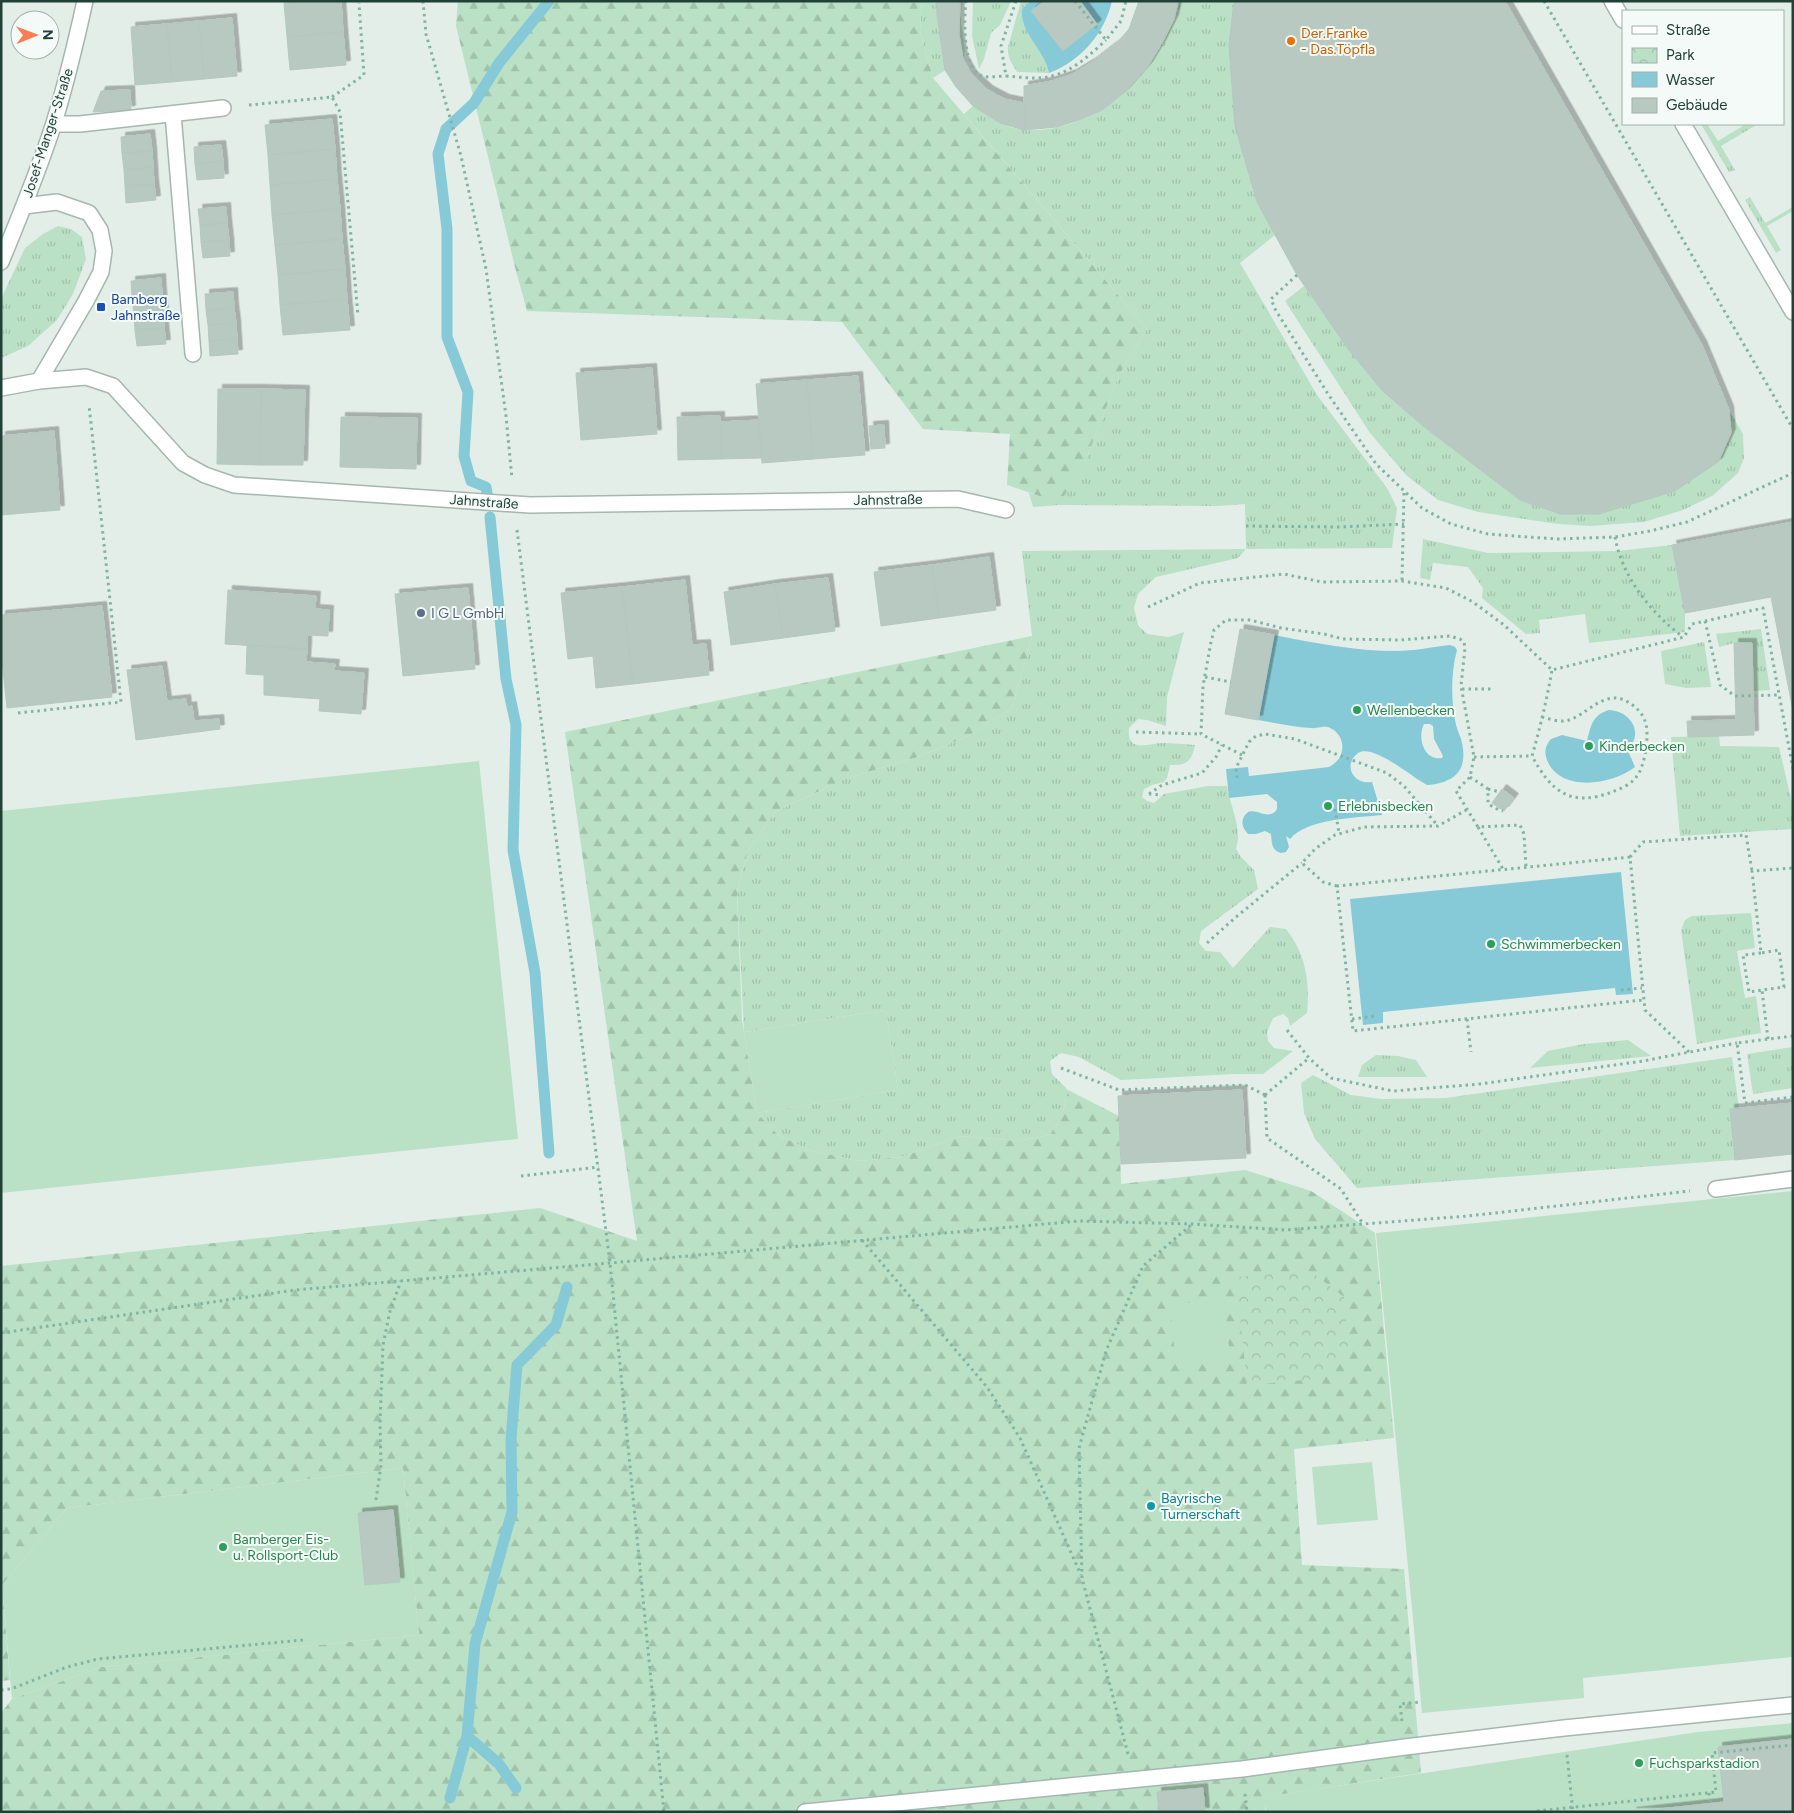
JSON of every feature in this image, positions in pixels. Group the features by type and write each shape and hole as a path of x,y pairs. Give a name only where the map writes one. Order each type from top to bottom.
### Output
{"street":[{"name":"Josef-Manger-Straße","path":"1,262 54,124 85,1"},
{"path":"1612,1 1622,18"},
{"path":"54,124 80,124 224,108"},
{"path":"173,114 193,354"},
{"path":"1684,125 1793,312"},
{"path":"24,206 58,202 89,213 100,230 104,251 101,272 39,382"},
{"name":"Jahnstraße","path":"1,388 86,377 113,386 183,463 205,475 234,485 515,504 958,498 1006,510"},
{"path":"1716,1189 1793,1180"},
{"path":"805,1812 1242,1769 1564,1728 1793,1705"}],"path":[{"path":"423,1 426,34 461,156 486,268 506,416 518,543 610,1263 664,1812"},
{"path":"966,1 964,23 967,51 976,72 982,76 1034,78 1051,77 1063,73 1106,40 1121,21 1126,1"},
{"path":"1006,76 1001,46 1016,1"},
{"path":"1075,1 1106,40"},
{"path":"1544,1 1793,428"},
{"path":"224,108 332,97 364,75 359,3"},
{"path":"332,97 340,112 358,316"},
{"path":"1297,275 1271,298 1275,309 1328,394 1376,464 1422,508 1450,524 1488,534 1556,539 1615,537 1687,522 1793,472"},
{"path":"18,713 121,702 86,377"},
{"path":"1402,580 1404,491"},
{"path":"1246,526 1339,527 1404,524"},
{"path":"1615,537 1618,551 1632,581 1666,624 1684,637"},
{"path":"1148,607 1200,583 1284,574 1322,582 1402,580 1446,588 1473,602 1504,625 1552,670"},
{"path":"1552,670 1684,637 1692,624 1763,608 1793,768"},
{"path":"1201,734 1204,677 1214,630 1226,620 1250,620 1281,628 1324,634 1344,640 1400,640 1450,636 1460,639 1464,642 1465,648 1462,689 1474,757 1470,777 1456,792 1504,869"},
{"path":"1705,621 1720,685 1735,696 1779,695"},
{"path":"1542,718 1566,721 1578,717 1588,708 1608,699 1622,699 1638,710 1646,722 1644,763 1637,778 1620,789 1599,797 1580,798 1564,795 1554,788 1540,771 1532,756 1552,670"},
{"path":"1204,677 1231,682"},
{"path":"1462,689 1491,689"},
{"path":"1136,732 1201,734 1242,755"},
{"path":"1237,778 1236,768 1249,742 1256,736 1265,734 1295,739 1387,773 1404,786 1438,826"},
{"path":"1160,796 1149,794 1162,785 1202,773 1216,757 1222,745"},
{"path":"1474,757 1532,756"},
{"path":"1470,777 1488,789 1500,792"},
{"path":"1488,789 1488,804 1502,811"},
{"path":"1336,809 1339,834"},
{"path":"1207,944 1236,917 1302,864 1315,849 1339,834 1364,827 1438,826 1468,809"},
{"path":"1478,826 1520,825 1524,834 1526,867"},
{"path":"1302,864 1323,882 1337,886 1630,857 1643,842 1746,835 1761,953"},
{"path":"1630,857 1645,1010 1689,1052"},
{"path":"1752,871 1793,868"},
{"path":"1337,886 1353,1031 1643,1000"},
{"path":"1779,950 1784,987 1749,992 1743,955 1761,953 1779,950"},
{"path":"1621,990 1642,988"},
{"path":"1762,990 1768,1039"},
{"path":"1352,1019 1376,1016"},
{"path":"1466,1019 1471,1052"},
{"path":"1287,1030 1309,1058 1331,1078 1393,1091 1480,1084 1643,1061 1737,1043 1793,1036"},
{"path":"1737,1043 1745,1103 1793,1096"},
{"path":"1265,1095 1309,1058"},
{"path":"1061,1068 1119,1090 1244,1085 1265,1095"},
{"path":"1265,1095 1267,1138 1341,1189 1363,1224"},
{"path":"521,1176 599,1167"},
{"path":"1,1333 295,1290 1079,1220 1285,1230 1468,1216 1716,1189"},
{"path":"1082,1578 1079,1448 1106,1351 1144,1266 1192,1224"},
{"path":"862,1240 992,1394 1020,1438 1082,1578 1135,1779"},
{"path":"376,1500 381,1466 380,1423 383,1344 390,1310 401,1281"},
{"path":"1,1690 11,1689 67,1667 98,1659 303,1640"},
{"path":"1537,1811 1716,1792 1712,1753 1793,1745"},
{"path":"1568,1765 1573,1812"},
{"path":"1709,1793 1711,1804"}],"green space":[{"path":"458,1 922,1 920,31 933,78 1147,329 1119,375 1085,462 1064,496 1042,497 1007,485 1010,434 923,429 842,322 527,311 456,26"},
{"path":"922,1 962,1 961,22 965,51 963,59 933,78 920,31"},
{"path":"973,1 1011,1 1000,25 991,33 984,59 979,69 972,36"},
{"path":"1021,1 1030,1 1022,9 1048,65 1049,73 1017,72 1010,60 1008,47"},
{"path":"1178,1 1234,1 1275,235 1240,263 1317,395 1387,488 1397,508 1392,548 1246,549 1245,504 1217,506 1058,505 1033,507 1029,493 1042,497 1085,462 1119,375 1147,329 964,114 973,106 1005,125 1025,130 1052,128 1078,121 1102,109 1142,73 1158,50 1170,26"},
{"path":"1702,125 1708,125 1718,141 1744,125 1756,125 1721,146 1735,170 1729,172"},
{"path":"1750,197 1765,223 1793,207 1793,211 1767,226 1781,250 1776,253 1745,200"},
{"path":"58,226 71,229 82,237 86,259 73,294 57,320 28,346 1,358 1,299 25,248 43,234"},
{"path":"1304,286 1348,349 1382,392 1423,426 1520,500 1559,514 1599,514 1675,491 1718,462 1731,433 1729,410 1743,434 1744,458 1738,473 1712,496 1683,510 1644,522 1591,526 1558,524 1478,512 1438,500 1406,475 1370,433 1285,301"},
{"path":"1423,539 1488,553 1617,551 1672,545 1685,613 1685,632 1589,643 1585,614 1539,620 1540,633 1526,634 1482,598 1483,588 1468,567 1433,563 1430,580 1420,578"},
{"path":"1246,549 1238,558 1156,577 1138,594 1134,608 1138,625 1147,634 1169,637 1184,632 1167,697 1166,726 1138,719 1129,728 1129,736 1131,741 1140,745 1163,743 1195,745 1188,761 1170,765 1164,782 1144,789 1142,797 1147,801 1154,803 1164,794 1208,786 1227,786 1237,825 1238,841 1236,849 1254,870 1258,889 1201,931 1199,943 1206,951 1220,952 1233,968 1270,927 1286,929 1298,948 1305,969 1308,990 1307,1013 1290,1026 1288,1018 1283,1014 1273,1018 1267,1032 1268,1041 1274,1048 1293,1051 1263,1074 1121,1080 1079,1057 1061,1053 1050,1061 1052,1074 1068,1090 1062,1116 1050,1135 1018,1141 961,1136 901,1157 858,1161 809,1150 777,1134 757,1113 898,1090 886,1010 744,1032 737,891 748,851 775,812 845,779 921,756 968,736 1012,708 1032,636 1022,551"},
{"path":"1761,629 1770,690 1753,691 1734,643 1719,647 1716,634"},
{"path":"1032,636 1012,708 968,736 921,756 845,779 775,812 748,851 737,891 742,1020 757,1113 777,1134 809,1150 858,1161 901,1157 961,1136 1018,1141 1050,1135 1062,1116 1068,1090 1119,1116 1121,1184 1245,1170 1311,1191 1375,1233 1394,1438 1294,1449 1302,1565 1404,1569 1421,1773 1265,1797 1265,1812 1,1812 1,1713 12,1699 101,1667 419,1635 403,1468 67,1508 2,1585 10,1680 1,1681 1,1266 540,1208 637,1241 565,732"},
{"path":"1704,642 1711,687 1686,688 1665,684 1661,651"},
{"path":"1719,736 1720,746 1779,747 1793,807 1793,829 1680,836 1671,737"},
{"path":"479,761 518,1139 1,1193 1,811"},
{"path":"1751,913 1755,948 1737,951 1745,998 1756,996 1761,1033 1697,1044 1681,930 1685,920 1692,916"},
{"path":"886,1010 898,1090 757,1113 744,1032"},
{"path":"1628,1040 1651,1056 1530,1068 1548,1051 1584,1044"},
{"path":"1793,1047 1793,1088 1753,1094 1747,1054"},
{"path":"1376,1055 1398,1056 1416,1060 1427,1077 1358,1077 1362,1065"},
{"path":"1732,1057 1739,1108 1735,1160 1357,1188 1315,1139 1304,1113 1301,1083 1313,1075 1351,1095 1381,1099 1446,1098"},
{"path":"1793,1191 1793,1657 1583,1678 1584,1698 1422,1713 1376,1233"},
{"path":"1310,1271 1344,1297 1348,1346 1319,1379 1247,1385 1236,1277"},
{"path":"1225,1300 1230,1361 1176,1366 1170,1304"},
{"path":"1372,1462 1378,1520 1317,1525 1312,1467"},
{"name":"Bamberger Eis- u. Rollsport-Club","path":"403,1468 419,1635 101,1667 12,1699 2,1585 67,1508"},
{"name":"Fuchsparkstadion","path":"1793,1723 1793,1812 1266,1812 1264,1797 1698,1732"}],"water":[{"path":"1030,1 1112,1 1104,24 1090,45 1071,62 1049,73 1047,65 1022,18 1022,9"},
{"name":"Wellenbecken","path":"1274,635 1365,650 1403,651 1450,645 1457,650 1452,685 1455,723 1463,749 1462,766 1458,772 1446,781 1427,785 1383,757 1365,751 1358,753 1351,763 1352,773 1359,780 1372,782 1382,815 1333,820 1308,827 1290,839 1286,836 1289,847 1286,852 1281,853 1274,848 1271,834 1265,831 1248,834 1242,823 1246,814 1252,811 1267,814 1274,813 1277,809 1277,802 1267,794 1229,798 1226,769 1248,767 1249,776 1329,767 1339,758 1342,743 1338,734 1333,729 1327,727 1314,728 1258,720","holes":["1424,724 1433,726 1434,739 1443,756 1442,758 1431,756 1422,742 1421,736"]},
{"name":"Kinderbecken","path":"1609,710 1617,711 1624,715 1633,725 1635,738 1632,745 1626,751 1629,753 1635,767 1613,778 1587,783 1563,778 1554,771 1547,760 1546,754 1546,747 1551,739 1562,735 1587,741 1593,722 1603,712"},
{"name":"Schwimmerbecken","path":"1621,872 1633,994 1616,995 1615,988 1383,1012 1383,1023 1363,1025 1350,899"}],"building":[{"path":"341,1 343,32 287,37 284,3"},
{"path":"937,1 960,1 959,35 963,59 972,75 988,90 1005,99 1024,103 1024,130 1000,123 973,106 956,87 945,70 937,15"},
{"path":"1044,1 1080,1 1097,24 1063,51 1031,11"},
{"path":"1139,1 1178,1 1174,19 1162,43 1148,66 1125,92 1102,110 1079,120 1057,127 1024,130 1024,86 1052,81 1072,74 1092,62 1118,42 1129,29"},
{"path":"1234,1 1505,1 1702,345 1729,410 1731,433 1718,462 1675,491 1599,514 1560,514 1520,500 1423,426 1382,391 1348,349 1297,275 1257,202 1235,126 1229,45"},
{"path":"232,18 237,76 204,79 199,21"},
{"path":"199,21 204,79 172,82 167,24"},
{"path":"167,24 172,82 135,85 131,27"},
{"path":"343,32 346,65 290,70 287,37"},
{"path":"130,90 131,110 93,112 101,91"},
{"path":"332,119 335,149 268,155 265,125"},
{"path":"150,134 152,151 122,153 121,137"},
{"path":"221,145 223,161 195,164 194,147"},
{"path":"335,149 337,179 270,185 268,155"},
{"path":"152,151 153,167 124,170 122,153"},
{"path":"223,161 224,178 197,180 195,164"},
{"path":"153,167 154,184 125,186 124,170"},
{"path":"337,179 340,209 272,215 270,185"},
{"path":"154,184 156,200 126,203 125,186"},
{"path":"226,207 227,223 200,225 198,209"},
{"path":"340,209 342,239 275,245 272,215"},
{"path":"227,223 229,240 201,242 200,225"},
{"path":"342,239 345,269 278,275 275,245"},
{"path":"229,240 230,256 203,258 201,242"},
{"path":"345,269 347,299 280,305 278,275"},
{"path":"161,278 162,295 132,297 131,281"},
{"path":"233,292 234,308 206,310 205,294"},
{"path":"162,295 164,311 134,314 132,297"},
{"path":"347,299 350,330 283,335 280,305"},
{"path":"234,308 236,323 208,325 206,310"},
{"path":"164,311 164,328 135,330 134,314"},
{"path":"236,323 237,339 209,341 208,325"},
{"path":"164,328 166,344 137,346 135,330"},
{"path":"237,339 238,354 210,356 209,341"},
{"path":"652,368 657,434 581,440 576,373"},
{"path":"858,376 865,455 813,459 807,380"},
{"path":"807,380 813,459 762,463 756,384"},
{"path":"218,389 261,389 260,465 217,464"},
{"path":"261,389 305,390 303,465 260,465"},
{"path":"720,416 720,459 678,460 677,417"},
{"path":"341,417 417,418 416,469 340,467"},
{"path":"759,420 761,458 720,459 720,422"},
{"path":"884,425 885,448 871,449 869,426"},
{"path":"54,431 60,510 1,515 1,436"},
{"path":"1793,522 1793,711 1771,597 1685,613 1672,545"},
{"path":"989,557 996,610 939,618 932,565"},
{"path":"932,565 939,618 881,626 874,572"},
{"path":"828,578 835,631 783,638 775,584"},
{"path":"685,580 692,645 706,644 709,675 633,684 622,587"},
{"path":"775,584 783,638 731,645 724,592"},
{"path":"622,587 633,684 596,688 593,656 568,659 561,593"},
{"path":"468,588 475,669 403,676 395,594"},
{"path":"228,590 316,596 315,609 329,610 328,636 307,635 307,649 225,644"},
{"path":"102,606 112,697 7,708 1,651 1,615"},
{"path":"1240,629 1274,635 1258,720 1225,714"},
{"path":"1734,643 1752,643 1754,735 1688,737 1687,721 1736,720"},
{"path":"247,645 307,649 306,662 335,664 334,671 364,673 361,714 319,711 320,699 264,695 264,675 246,674"},
{"path":"162,666 167,701 186,699 187,707 192,706 194,721 219,719 220,729 136,740 127,670"},
{"path":"1502,789 1514,798 1504,811 1492,803"},
{"path":"1242,1090 1246,1158 1121,1164 1118,1096"},
{"path":"1793,1103 1793,1154 1735,1160 1730,1109"},
{"path":"393,1510 400,1582 365,1585 358,1513"},
{"path":"1793,1739 1793,1812 1632,1812 1724,1802 1718,1747"},
{"path":"1203,1788 1205,1812 1159,1812 1157,1792"}],"waterway":[{"path":"487,493 486,487 471,481 464,456 468,392 447,337 447,229 438,154 446,129 474,103 499,63 549,1"},
{"path":"490,517 506,679 516,725 513,850 535,973 549,1153"},
{"path":"450,1798 467,1736 475,1644 512,1512 511,1439 517,1365 556,1325 567,1287"},
{"path":"467,1736 499,1764 516,1788"}],"place":[{"name":"Der.Franke - Das.Töpfla","path":"1291,41"},
{"name":"Bamberg Jahnstraße","path":"101,307"},
{"name":"I G L GmbH","path":"421,613"},
{"name":"Wellenbecken","path":"1357,710"},
{"name":"Kinderbecken","path":"1589,746"},
{"name":"Erlebnisbecken","path":"1328,806"},
{"name":"Schwimmerbecken","path":"1491,944"},
{"name":"Bayrische Turnerschaft","path":"1151,1506"},
{"name":"Bamberger Eis- u. Rollsport-Club","path":"223,1547"},
{"name":"Fuchsparkstadion","path":"1639,1763"}]}
